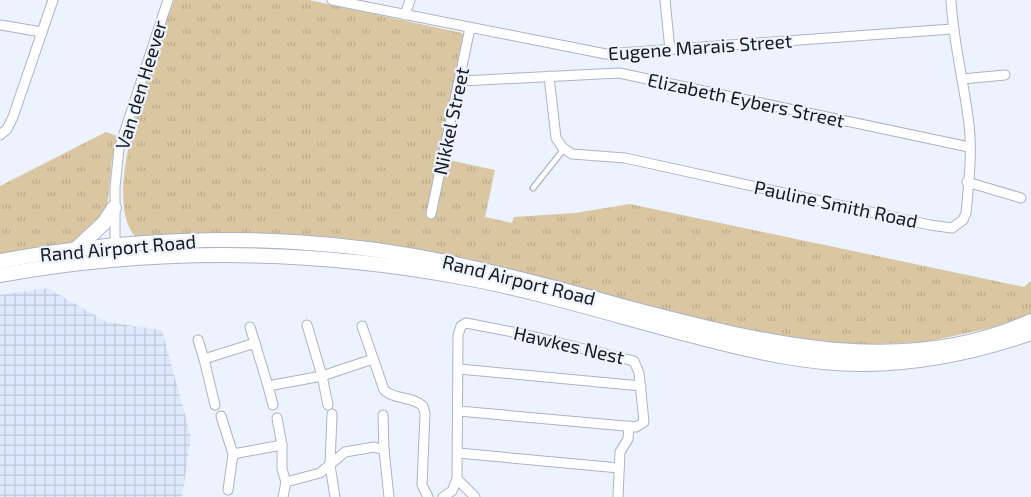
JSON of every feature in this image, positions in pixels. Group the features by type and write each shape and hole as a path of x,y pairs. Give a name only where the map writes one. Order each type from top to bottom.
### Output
{"main road":[{"path":"75,250 104,223 114,208"},
{"name":"Rand Airport Road","path":"0,276 115,253 202,240 255,240 410,255 522,279 717,331 828,351 862,353 934,348 988,337 1031,320"},
{"name":"Rand Airport Road","path":"0,261 75,250 115,253 274,256 405,268 486,282 741,347 842,363 922,361 971,352 1031,333"}],"street":[{"path":"0,135 10,124 53,0"},
{"name":"Van den Heever","path":"115,253 114,208 116,168 123,133 168,0"},
{"name":"Eugene Marais Street","path":"332,0 599,54 952,29"},
{"path":"405,15 410,0"},
{"path":"665,0 670,50"},
{"name":"Pauline Smith Road","path":"564,149 580,156 625,158 943,227 956,227 963,220 967,182 969,119 952,29 951,0"},
{"path":"0,25 42,32"},
{"name":"Nikkel Street","path":"431,214 461,81 470,28"},
{"name":"Elizabeth Eybers Street","path":"461,81 607,72 629,74 969,147"},
{"path":"962,78 1005,75"},
{"path":"549,76 554,131 558,143 564,149"},
{"path":"967,182 1021,198"},
{"name":"Hawkes Nest","path":"457,479 459,330 466,323 634,361 638,365 644,422 640,426 629,426"},
{"path":"306,325 322,376 328,405"},
{"path":"362,326 384,390 391,396 417,401 423,406 422,485 428,497"},
{"path":"250,327 273,405"},
{"path":"198,340 216,405"},
{"path":"204,359 255,343"},
{"path":"268,386 322,376 373,359"},
{"path":"459,369 641,386"},
{"path":"459,411 629,426 628,439 620,452 618,497"},
{"path":"332,414 330,465 336,497"},
{"path":"383,415 384,450 389,497"},
{"path":"221,416 233,454 228,490"},
{"path":"277,418 282,445 282,469 286,482 283,497"},
{"path":"233,454 282,445"},
{"path":"286,482 320,474 345,452 374,447 384,450"},
{"path":"458,453 620,468"},
{"path":"443,497 452,491 457,479 475,497"}],"lane":[{"path":"533,188 564,149"}],"shaded area":[{"path":"47,288 107,322 162,330 191,437 182,497 0,497 0,295"}],"green space":[{"path":"174,0 309,0 462,33 465,37 439,158 495,170 485,217 512,223 514,217 575,213 630,204 1024,287 1031,281 1031,314 1000,326 925,342 851,345 758,334 498,266 428,251 371,244 136,237 126,218 123,191 127,158 134,122"},
{"path":"106,132 117,136 112,160 107,210 101,221 73,245 0,257 0,186"}]}
